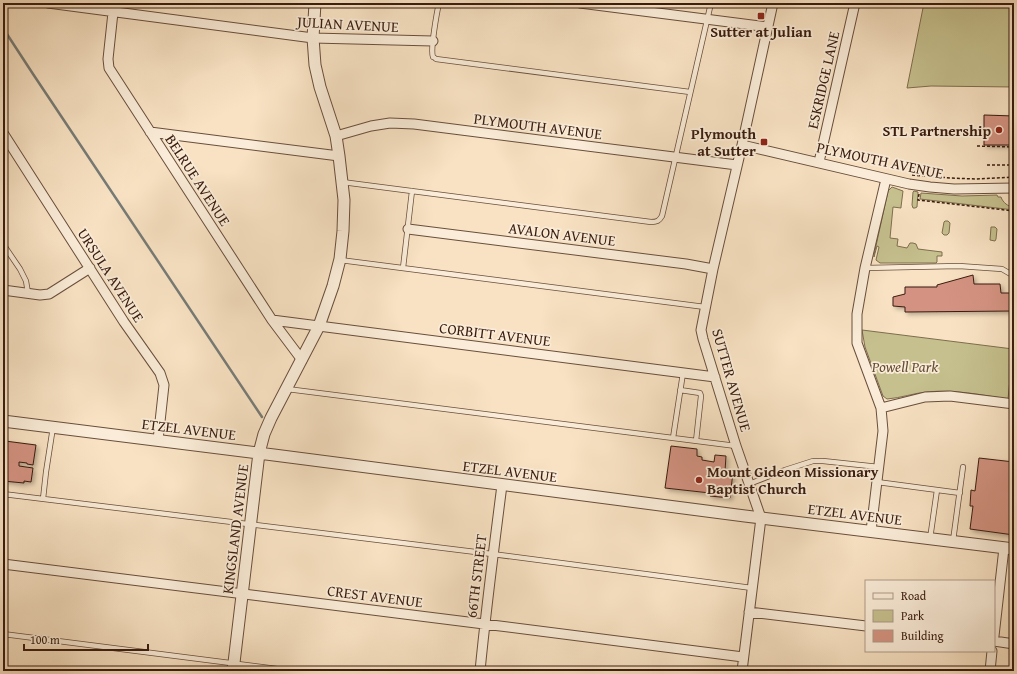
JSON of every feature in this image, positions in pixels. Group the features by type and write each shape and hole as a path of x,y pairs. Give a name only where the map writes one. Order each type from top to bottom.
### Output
{"street":[{"name":"JULIAN AVENUE","path":"48,3 114,7 313,38 433,41"},
{"name":"KINGSLAND AVENUE","path":"234,667 259,453 264,434 319,326 333,286 340,260 344,200 336,136 320,87 315,65 313,38 315,3"},
{"path":"580,3 768,27"},
{"name":"SUTTER AVENUE","path":"742,671 761,518 736,446 702,339 701,330 713,269 773,3"},
{"name":"ESKRIDGE LANE","path":"819,162 855,3"},
{"name":"BELRUE AVENUE","path":"114,7 108,59 109,68 272,320 302,360"},
{"name":"PLYMOUTH AVENUE","path":"336,136 371,126 390,123 414,124 737,165"},
{"path":"150,132 339,156"},
{"name":"URSULA AVENUE","path":"3,134 124,322 160,373 164,385 158,440"},
{"name":"PLYMOUTH AVENUE","path":"742,145 886,179 930,187 954,189 1014,188"},
{"path":"871,531 883,431 881,408 857,343 857,314 865,268 886,179"},
{"name":"AVALON AVENUE","path":"408,229 686,264 713,269"},
{"path":"3,290 49,294 90,268"},
{"name":"CORBITT AVENUE","path":"272,320 715,377"},
{"path":"881,408 924,397 950,396 1014,404"},
{"name":"ETZEL AVENUE","path":"3,421 761,518 1009,548"},
{"name":"66TH STREET","path":"480,671 492,554 502,485"},
{"path":"995,630 1009,548"},
{"name":"CREST AVENUE","path":"3,564 744,657"},
{"path":"749,612 865,626"},
{"path":"995,641 1014,644"},
{"path":"990,671 992,652"}],"lane":[{"path":"439,3 433,41 433,56 436,59 690,92"},
{"path":"342,182 656,222 660,220 662,216 711,3"},
{"path":"403,268 412,191"},
{"path":"3,244 20,269 26,281 28,293"},
{"path":"340,260 705,306"},
{"path":"865,268 959,266 1002,269 1014,276"},
{"path":"673,438 683,373"},
{"path":"287,389 736,446"},
{"path":"680,390 700,393 701,396 696,441"},
{"path":"43,499 53,427"},
{"path":"749,484 785,470 817,461 879,467"},
{"path":"953,541 963,467"},
{"path":"877,482 960,493"},
{"path":"930,539 937,490"},
{"path":"3,494 492,554 752,588"},
{"path":"3,634 234,667 293,671"}],"path":[{"path":"977,146 1014,147"},
{"path":"986,165 1014,166"},
{"path":"908,175 976,179 1014,176"},
{"path":"919,191 918,200 1014,211"}],"green space":[{"path":"924,3 1014,3 1014,87 931,86 907,88"},
{"path":"892,187 903,191 901,208 893,207 890,238 898,239 897,246 907,248 910,243 913,243 916,244 918,249 942,252 942,256 937,256 936,263 880,263 876,260 879,247 877,246 874,257 888,191"},
{"path":"914,191 918,192 917,207 913,208 912,205"},
{"path":"921,193 962,196 997,195 998,197 1001,197 1006,204 1014,208 1014,210 920,199"},
{"path":"945,221 950,223 949,233 947,235 942,233"},
{"path":"991,227 995,227 997,229 995,241 990,240"},
{"name":"Powell Park","path":"862,330 1013,349 1008,399 968,393 937,391 887,399 883,396 865,347"}],"building":[{"name":"STL Partnership","path":"984,115 1014,116 1014,145 984,145"},
{"path":"973,275 974,284 1000,284 1001,293 1014,293 1013,311 905,312 905,307 893,306 893,297 905,294 905,287 937,287 937,285"},
{"path":"5,441 36,445 33,465 19,462 19,466 33,468 31,482 24,481 24,483 3,481 3,455"},
{"name":"Mount Gideon Missionary Baptist Church","path":"671,446 697,449 697,456 702,457 702,460 714,462 715,455 726,456 725,471 733,472 730,498 710,496 710,493 665,488"},
{"path":"979,458 1014,462 1014,535 970,529 973,506 970,506 971,490 975,491"}],"waterway":[{"path":"3,28 262,417"}],"place":[{"name":"Sutter at Julian","path":"761,16"},
{"name":"STL Partnership","path":"999,130"},
{"name":"Plymouth at Sutter","path":"764,142"},
{"name":"Mount Gideon Missionary Baptist Church","path":"699,480"}]}
